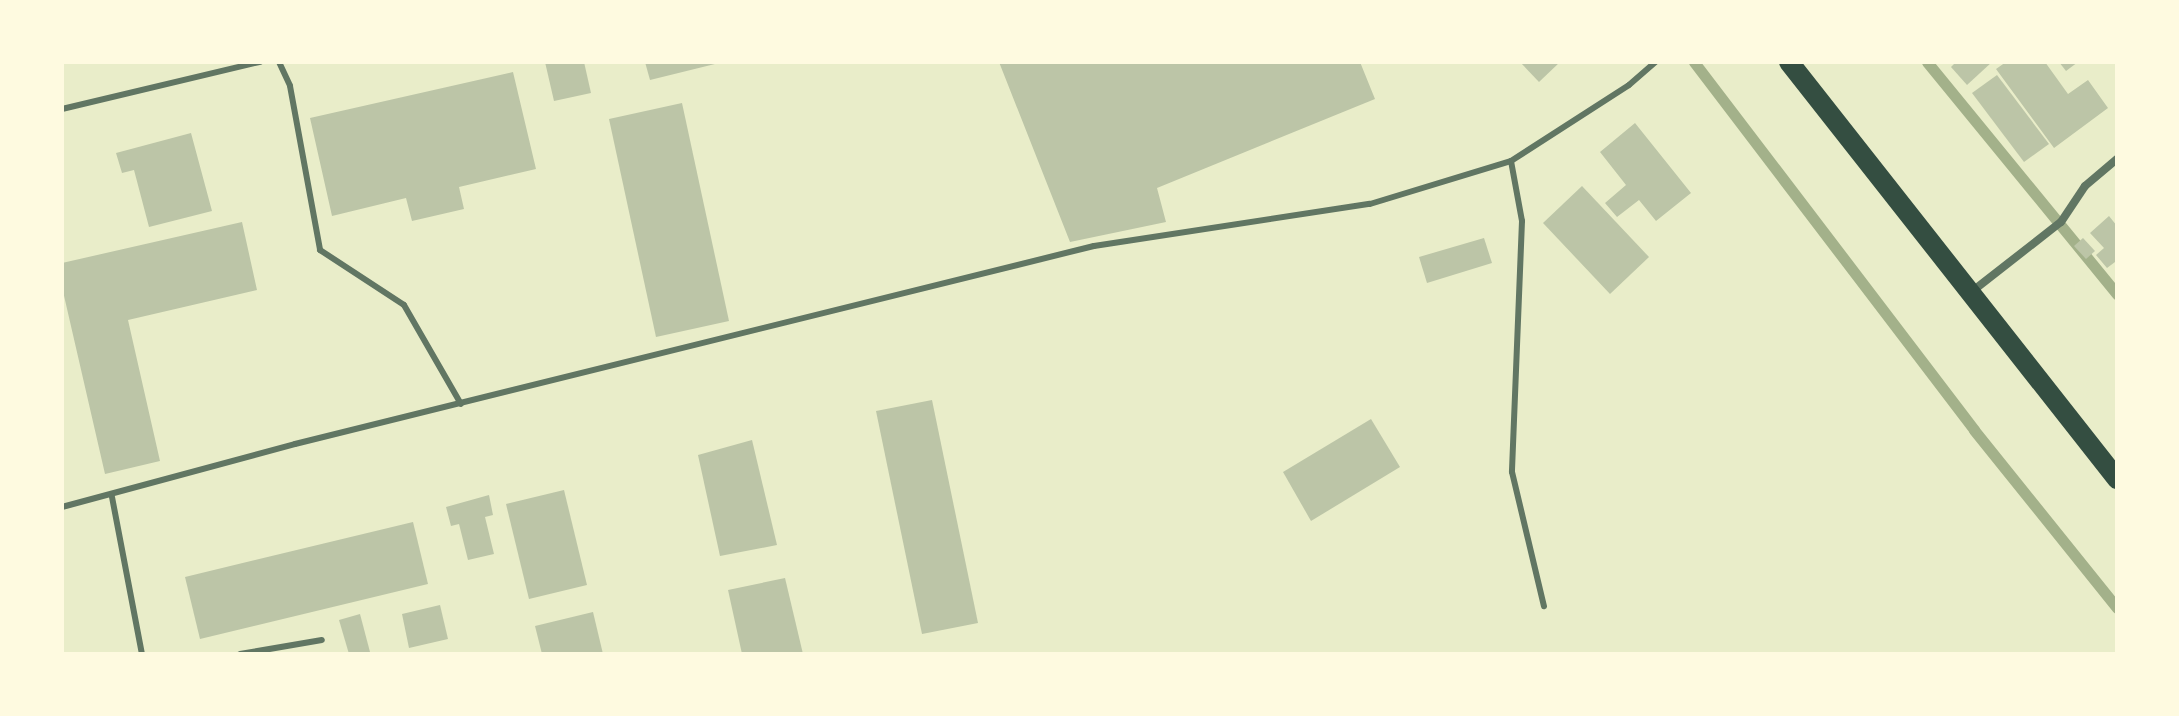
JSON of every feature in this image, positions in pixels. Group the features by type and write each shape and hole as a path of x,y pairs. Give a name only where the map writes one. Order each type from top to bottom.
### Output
{"main road":[{"path":"1789,62 2117,479"}],"street":[{"path":"1969,293 2061,222 2085,186 2117,159"}],"lane":[{"path":"62,109 260,62"},
{"path":"279,62 290,86 320,250 404,305 461,404"},
{"path":"62,507 112,497 295,444 1094,246 1370,204 1511,161 1629,85 1655,62"},
{"path":"1511,161 1522,221 1512,472 1544,606"},
{"path":"112,497 142,654"},
{"path":"240,654 322,640"}],"building":[{"path":"545,62 584,62 591,93 554,101"},
{"path":"645,62 719,62 719,63 650,80"},
{"path":"999,62 1360,62 1375,99 1157,188 1166,222 1070,242"},
{"path":"1520,62 1560,62 1539,82"},
{"path":"1956,62 1992,62 1967,85 1951,67"},
{"path":"2006,62 2045,62 2068,94 2088,80 2108,108 2054,148 1996,69"},
{"path":"2059,62 2078,62 2066,71"},
{"path":"513,72 536,169 459,187 464,209 412,221 406,198 332,216 310,118"},
{"path":"1997,75 2049,144 2024,162 1972,93"},
{"path":"682,103 729,321 656,337 609,119"},
{"path":"1635,123 1691,193 1656,221 1639,200 1617,217 1605,203 1626,185 1600,152"},
{"path":"191,133 212,211 149,227 134,170 122,173 116,153"},
{"path":"1582,186 1649,257 1610,294 1543,223"},
{"path":"2109,216 2117,226 2117,264 2115,262 2107,268 2096,255 2104,248 2090,233"},
{"path":"242,222 257,290 128,320 160,461 105,474 62,287 62,263"},
{"path":"1484,238 1492,263 1427,283 1419,257"},
{"path":"2083,238 2095,251 2086,259 2074,246"},
{"path":"932,400 978,623 922,634 876,411"},
{"path":"1371,419 1400,467 1311,521 1283,472"},
{"path":"752,440 777,545 720,556 698,455"},
{"path":"564,490 587,585 529,599 506,504"},
{"path":"489,495 493,515 485,517 494,554 468,560 459,524 451,526 446,507"},
{"path":"413,522 428,584 200,639 185,577"},
{"path":"785,578 803,654 742,654 728,590"},
{"path":"440,605 448,639 409,648 402,614"},
{"path":"593,612 603,654 542,654 535,626"},
{"path":"360,614 370,652 349,654 339,620"}],"waterway":[{"path":"1694,62 1974,430 2117,608"},
{"path":"1927,62 2117,294"}]}
